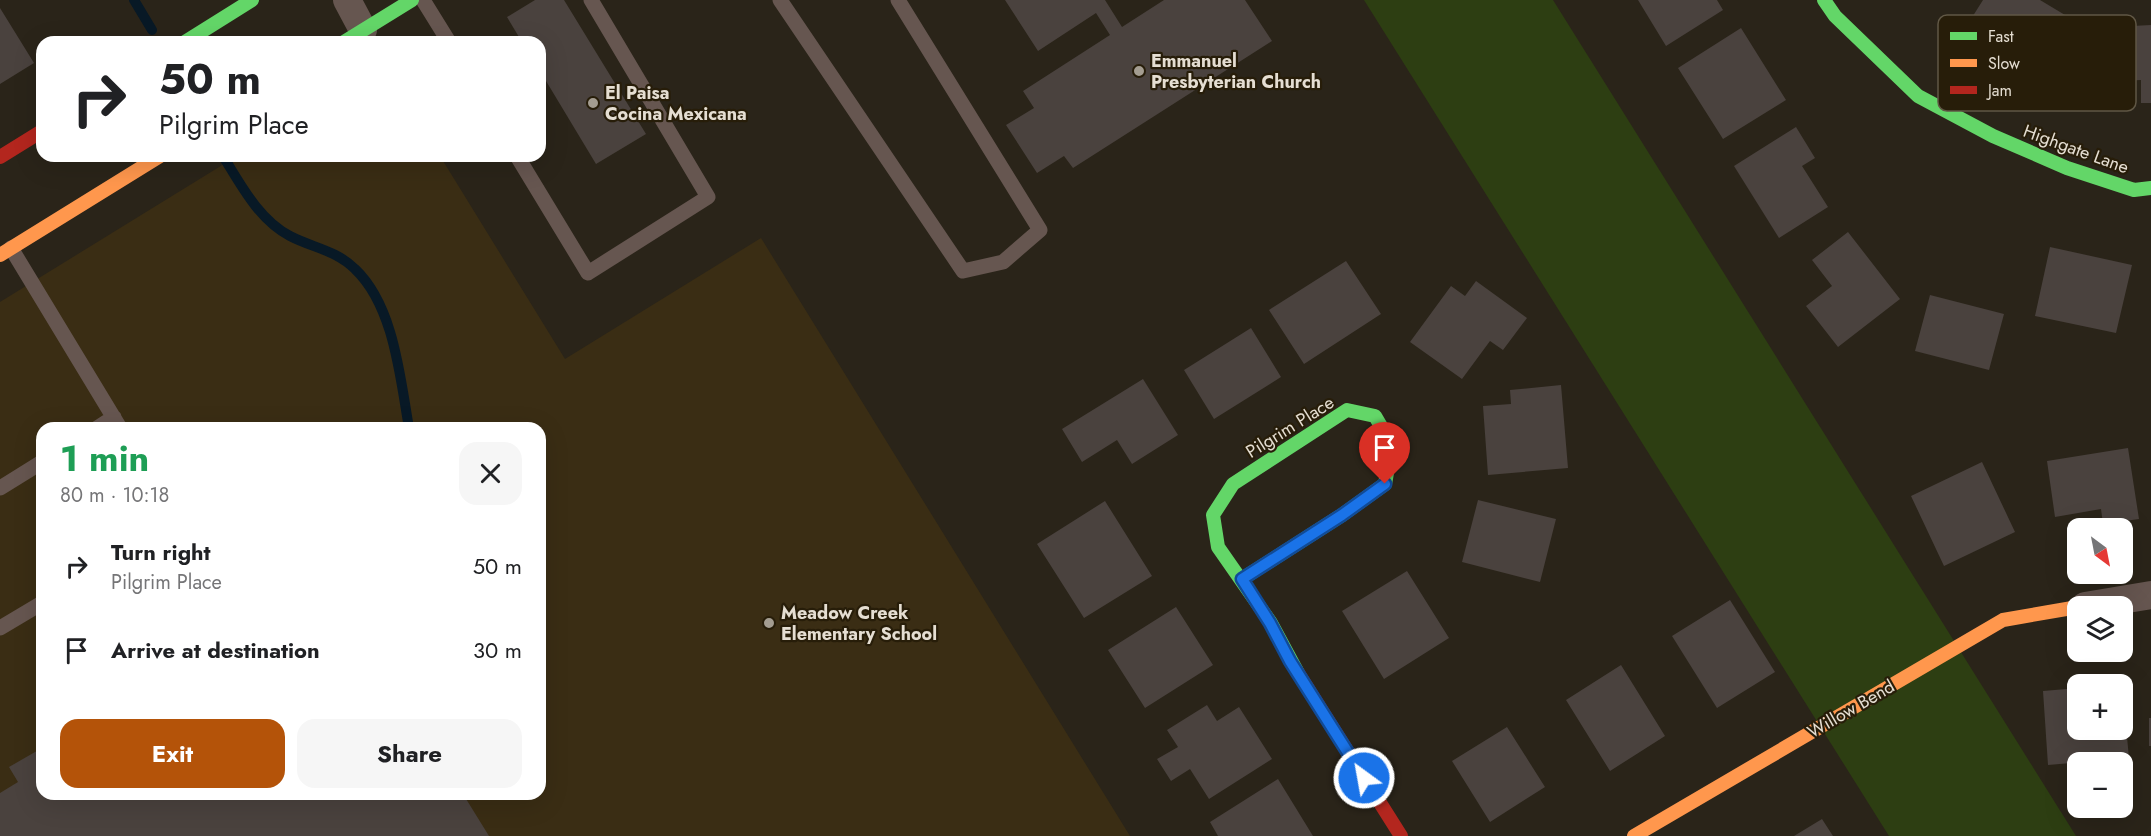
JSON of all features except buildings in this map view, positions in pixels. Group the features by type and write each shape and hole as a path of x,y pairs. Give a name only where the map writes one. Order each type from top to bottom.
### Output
{"street":[{"path":"195,36 252,0"},
{"path":"347,0 354,36 412,0"},
{"name":"Highgate Lane","path":"1824,0 1835,16 1918,96 1938,107"},
{"name":"Highgate Lane","path":"1946,111 1993,136 2067,168 2134,190 2151,188"},
{"path":"0,157 36,135"},
{"path":"6,252 150,162"},
{"name":"Pilgrim Place","path":"1242,579 1342,515 1385,484 1392,445 1375,416 1347,410 1233,484 1213,515 1218,547 1270,623 1290,661 1401,836"},
{"path":"2133,598 2151,595"},
{"name":"Willow Bend","path":"1634,836 2003,620 2067,609"}],"lane":[{"path":"423,0 445,36"},
{"path":"521,162 588,273 708,197 591,0"},
{"path":"780,0 963,271 1003,262 1040,230 898,0"},
{"path":"6,252 117,422"},
{"path":"0,488 36,466"},
{"path":"0,628 36,607"}],"shaded area":[{"name":"Meadow Creek Elementary School","path":"227,162 444,162 565,359 761,238 1130,836 0,836 0,302"}],"green space":[{"path":"1364,0 1553,0 2076,836 1889,836"}],"waterway":[{"path":"134,0 152,30"},
{"path":"227,162 244,190 269,221 290,236 332,253 348,263 368,284 387,322 398,365 408,422"}],"traffic: fast":[{"path":"195,36 252,0"},
{"path":"354,36 412,0"},
{"path":"1824,0 1835,16 1918,96 1938,107"},
{"path":"1946,111 1993,136 2067,168 2134,190 2151,188"},
{"path":"1242,579 1342,515 1385,484 1392,445 1375,416 1347,410 1233,484 1213,515 1218,547 1271,623 1298,673"}],"traffic: slow":[{"path":"0,255 150,162"},
{"path":"1634,836 2003,620 2067,609"}],"traffic: jam":[{"path":"0,157 36,135"},
{"path":"1298,673 1401,836"}],"place":[{"name":"Emmanuel Presbyterian Church","path":"1139,71"},
{"name":"El Paisa Cocina Mexicana","path":"593,103"},
{"name":"Meadow Creek Elementary School","path":"769,623"}],"route":[{"path":"1364,778 1290,661 1270,623 1242,579 1342,515 1385,484"}]}
